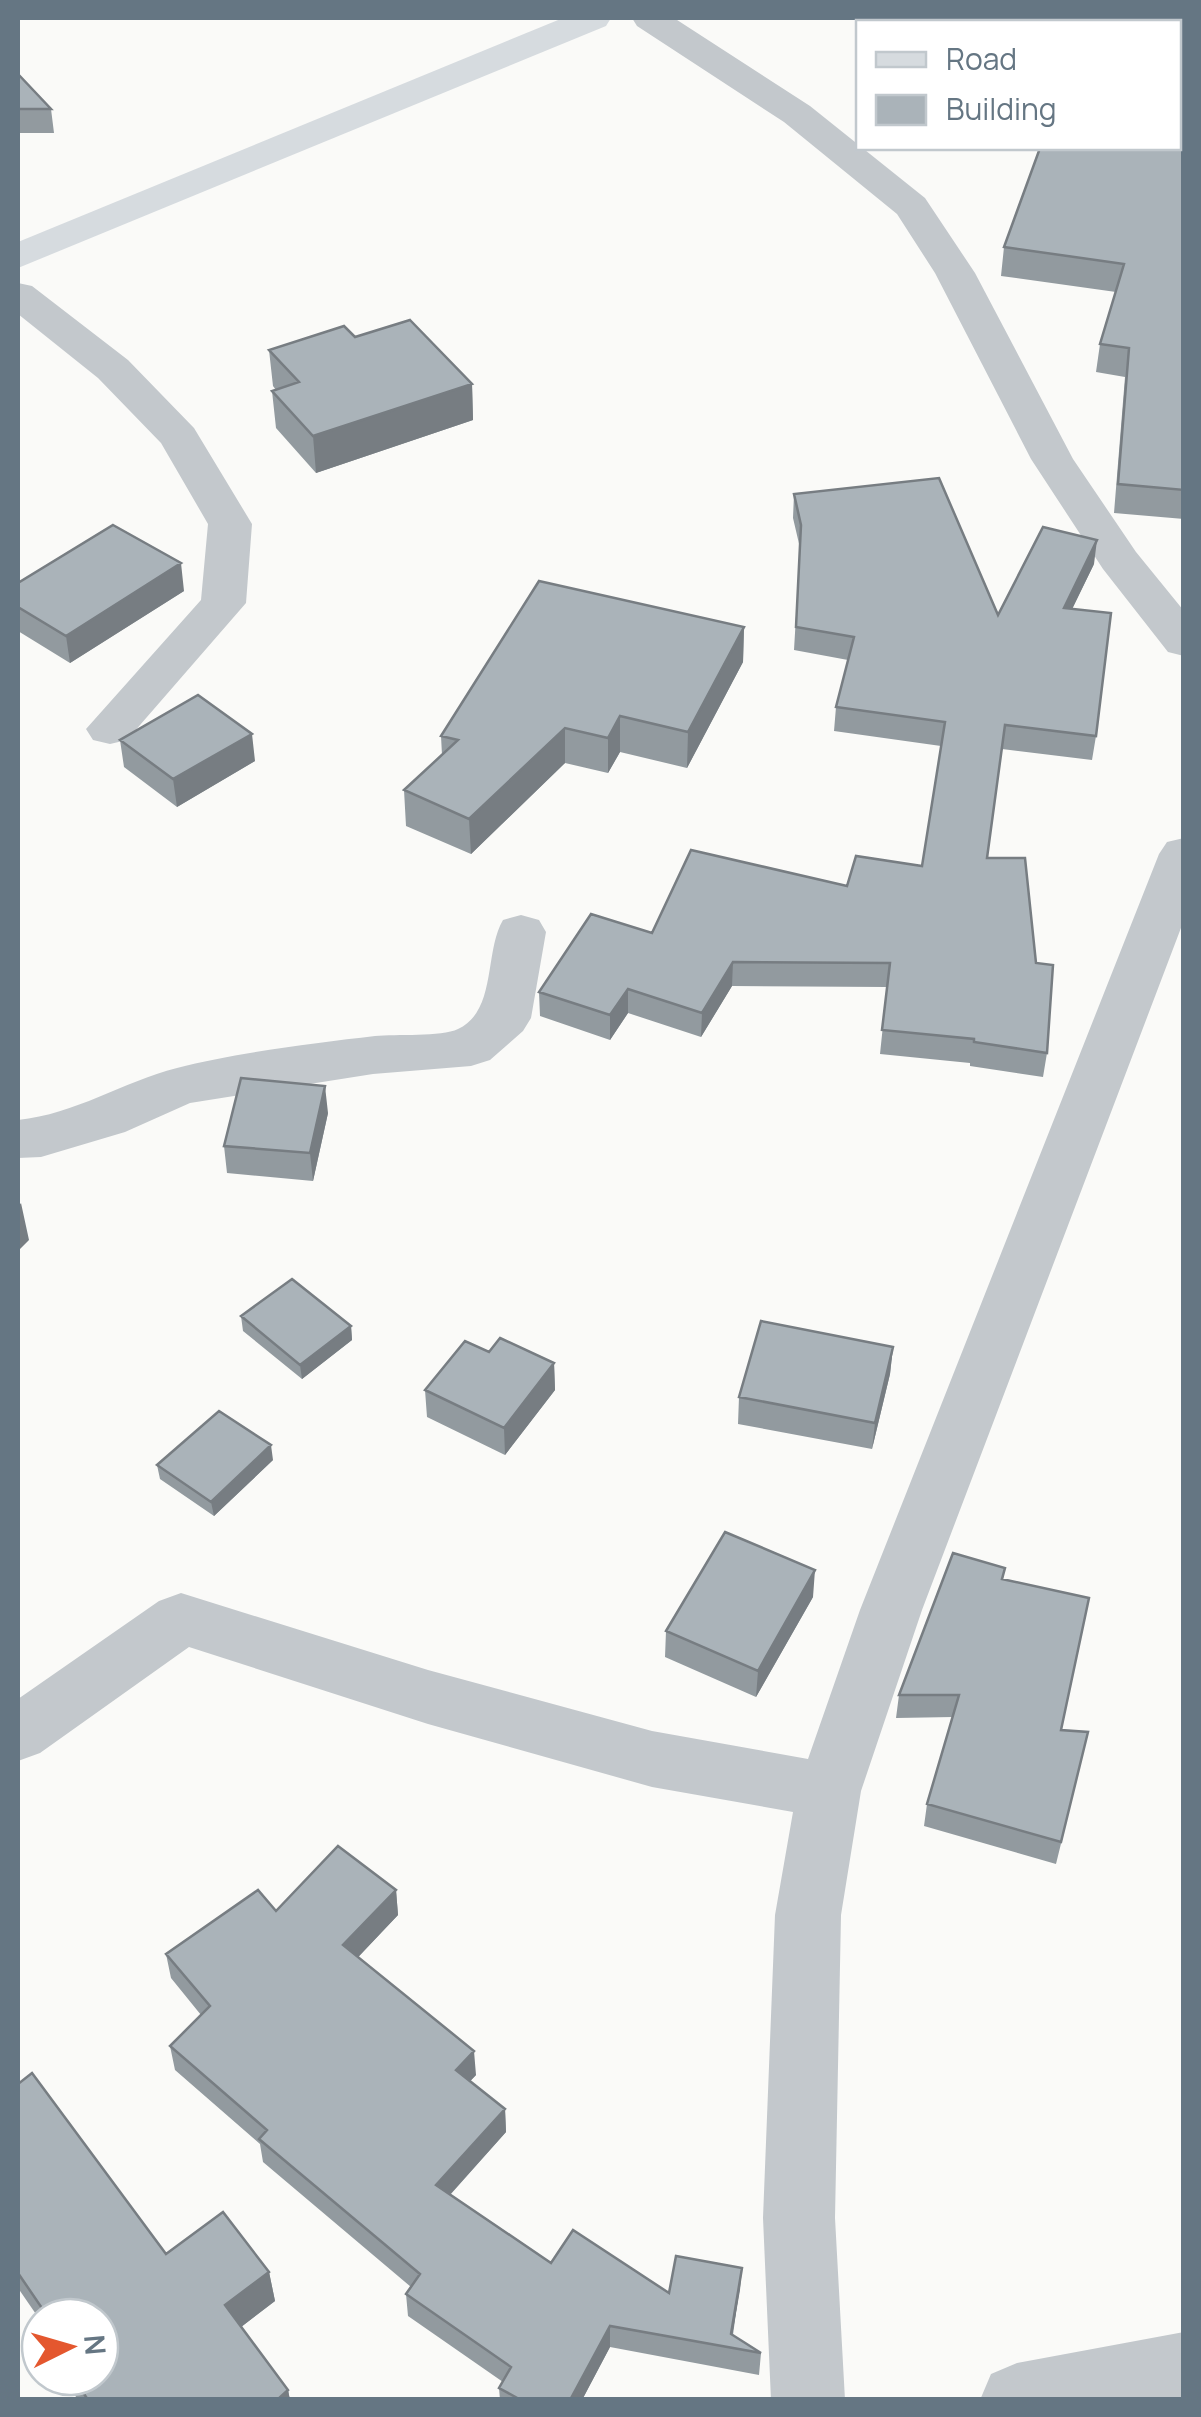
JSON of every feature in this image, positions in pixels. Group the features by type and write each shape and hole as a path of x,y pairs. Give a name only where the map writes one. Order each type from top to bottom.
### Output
{"main road":[{"path":"18,256 593,18"}],"street":[{"path":"650,18 796,114 911,206 955,273 1052,459 1119,560 1184,642"},
{"path":"18,295 113,369 179,437 230,524 224,602 110,729"},
{"path":"808,2400 799,2218 808,1934 829,1791 891,1610 1184,854"},
{"path":"18,1139 41,1137 106,1118 180,1086 373,1055 471,1046 505,1018 521,932"},
{"path":"18,1734 182,1618 428,1697 652,1759 829,1791"},
{"path":"1017,2400 1184,2370"}],"building":[{"path":"986,18 987,20 938,20"},
{"path":"1038,18 1129,18 1122,20"},
{"path":"1160,18 1184,18 1184,33 1181,20"},
{"path":"18,74 51,109 18,109"},
{"path":"1184,144 1184,490 1118,484 1129,348 1100,344 1124,264 1004,247 1039,150 1181,150"},
{"path":"410,320 472,384 313,436 272,391 299,382 269,350 344,326 355,337"},
{"path":"939,478 998,615 1043,527 1097,540 1064,608 1111,613 1096,736 1005,725 987,858 1025,858 1036,963 1053,965 1047,1053 974,1039 882,1030 890,963 733,962 702,1013 628,989 610,1015 539,992 591,914 652,933 691,850 847,886 856,856 922,866 945,722 836,707 854,637 796,627 801,525 794,494"},
{"path":"113,525 181,563 66,636 18,607 18,583"},
{"path":"539,581 744,627 688,732 620,716 608,738 565,728 469,819 404,790 458,740 441,736"},
{"path":"198,695 252,734 173,779 120,740"},
{"path":"241,1078 325,1086 310,1153 224,1146"},
{"path":"292,1279 351,1326 300,1365 241,1316"},
{"path":"761,1321 893,1347 875,1423 739,1397"},
{"path":"500,1338 554,1363 504,1428 425,1390 465,1341 489,1352"},
{"path":"219,1411 271,1445 211,1502 157,1465"},
{"path":"725,1532 815,1570 758,1671 666,1631"},
{"path":"953,1553 1005,1568 1002,1579 1089,1598 1061,1730 1088,1732 1061,1842 927,1804 959,1695 899,1695"},
{"path":"338,1846 396,1890 343,1945 474,2051 456,2070 505,2109 436,2185 551,2263 573,2230 669,2293 676,2256 742,2268 731,2334 761,2353 610,2326 570,2400 521,2400 499,2388 511,2367 406,2294 420,2274 259,2139 267,2130 170,2046 210,2006 166,1954 258,1890 276,1911"},
{"path":"32,2073 166,2254 223,2212 269,2272 225,2305 288,2390 277,2400 88,2400 86,2397 120,2397 120,2297 34,2297 18,2273 18,2084"}]}
